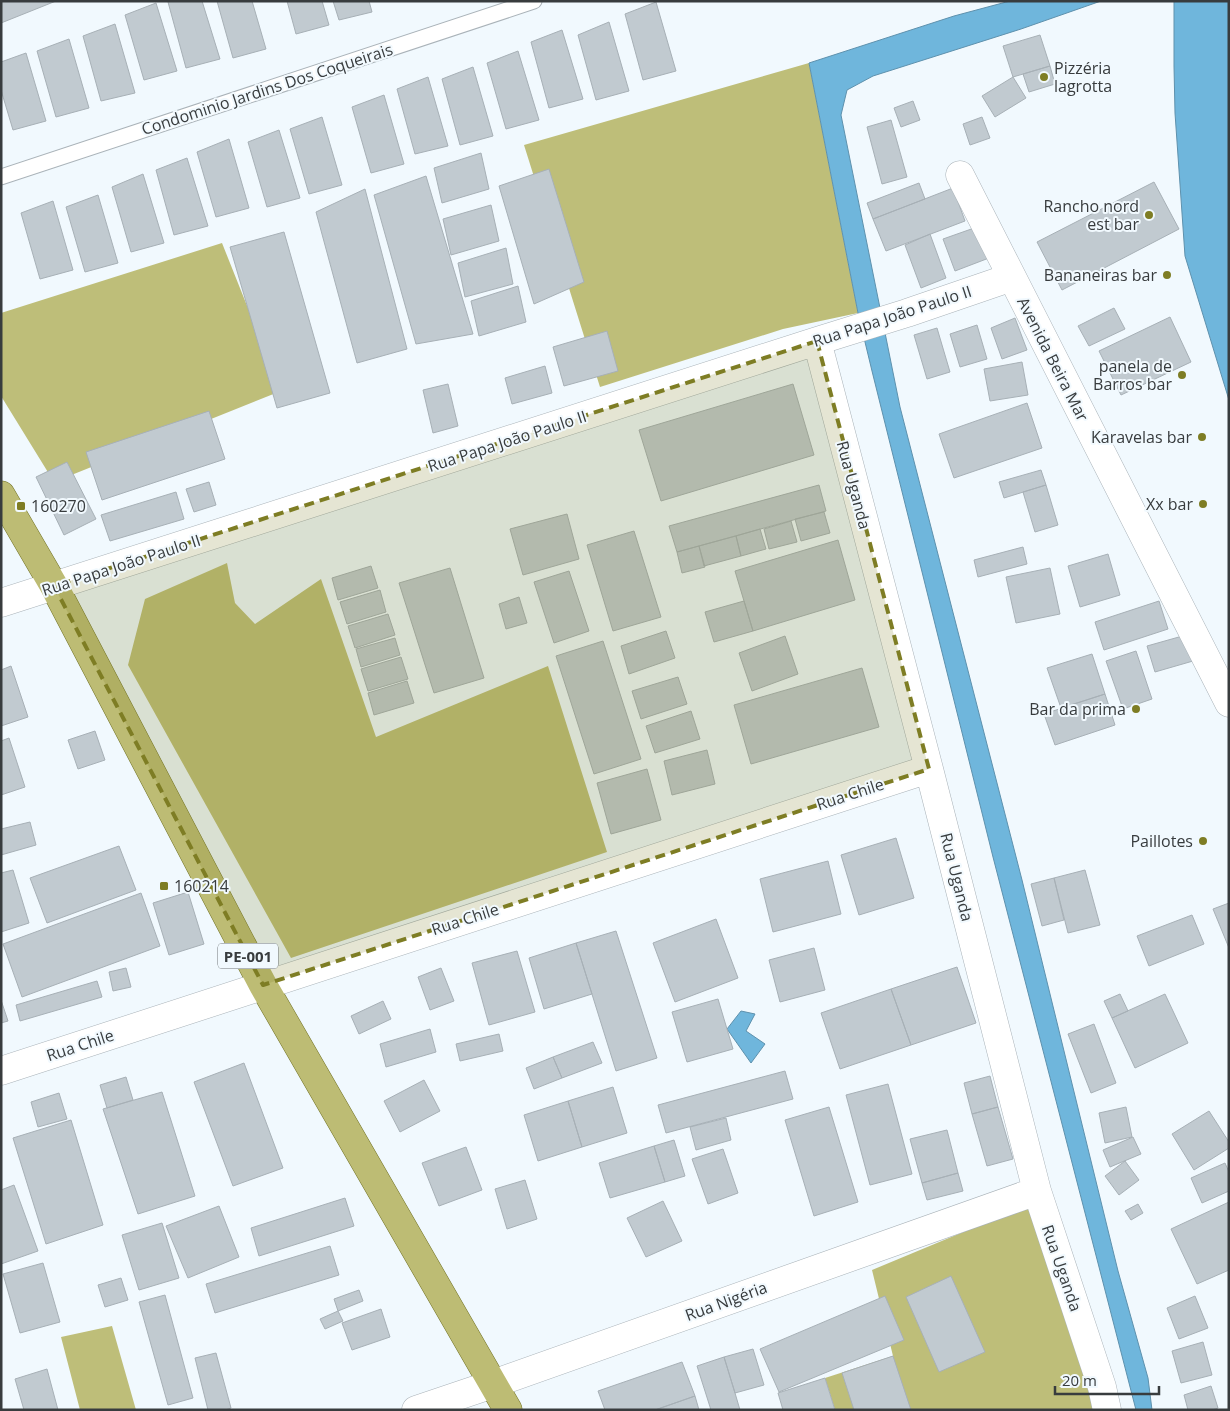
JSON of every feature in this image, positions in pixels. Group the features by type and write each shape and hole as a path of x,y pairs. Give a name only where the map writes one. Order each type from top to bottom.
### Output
{"main road":[{"name":"PE-001","path":"1,495 54,586 263,985 508,1410"}],"street":[{"name":"Avenida Beira Mar","path":"960,176 1229,703"},
{"name":"Rua Papa João Paulo II","path":"1,603 906,313 1012,277"},
{"name":"Rua Uganda","path":"817,341 1037,1191 1102,1387 1107,1410"},
{"name":"Rua Chile","path":"1,1071 929,768"},
{"name":"Rua Nigéria","path":"416,1410 1037,1191"}],"lane":[{"name":"Condominio Jardins Dos Coqueirais","path":"1,177 534,1"}],"highlighted area":[{"path":"817,341 929,769 263,985 54,586"}],"shaded area":[{"path":"809,63 858,313 783,329 600,387 524,145"},
{"path":"222,243 281,391 54,482 1,396 1,313"},
{"path":"227,563 235,603 255,624 321,579 376,737 548,666 607,852 291,958 128,665 145,599"},
{"path":"1028,1205 1097,1410 835,1410 825,1378 893,1356 872,1270"},
{"path":"112,1326 136,1410 80,1410 61,1337"}],"water":[{"path":"1010,1 1101,1 1021,29 873,76 847,90 841,115 900,407 1022,880 1118,1271 1148,1378 1152,1410 1136,1410 993,857 858,313 809,63 954,16"},
{"path":"1174,1 1229,1 1229,400 1185,256 1175,113"},
{"path":"741,1011 755,1014 746,1031 765,1044 751,1063 727,1029"}],"building":[{"path":"1,1 56,1 1,23"},
{"path":"202,1 220,59 186,68 168,2"},
{"path":"217,1 252,1 266,49 233,58"},
{"path":"287,1 322,1 329,25 296,34"},
{"path":"333,1 369,1 372,12 339,20"},
{"path":"656,2 676,71 643,80 625,14"},
{"path":"156,3 177,71 144,80 125,15"},
{"path":"609,22 629,91 596,100 578,35"},
{"path":"115,24 135,93 101,101 83,36"},
{"path":"562,30 583,99 549,108 531,42"},
{"path":"1040,35 1050,66 1013,77 1003,46"},
{"path":"69,39 89,108 56,117 37,51"},
{"path":"518,51 539,120 506,129 487,63"},
{"path":"26,53 46,121 13,130 1,90 1,62"},
{"path":"1050,66 1055,84 1029,92 1023,74"},
{"path":"473,67 493,136 460,145 442,79"},
{"path":"428,77 448,146 415,154 397,89"},
{"path":"1013,77 1026,98 995,117 982,96"},
{"path":"384,95 404,164 371,173 352,107"},
{"path":"913,101 920,120 901,127 894,108"},
{"path":"322,117 342,185 309,194 290,129"},
{"path":"982,117 990,138 970,145 963,124"},
{"path":"891,120 907,177 882,184 867,127"},
{"path":"279,130 300,198 267,207 248,142"},
{"path":"229,139 249,208 216,217 197,152"},
{"path":"481,153 489,189 442,203 434,168"},
{"path":"187,158 208,226 174,235 156,170"},
{"path":"549,169 584,282 534,304 499,186"},
{"path":"143,174 164,243 131,252 112,187"},
{"path":"426,176 473,334 416,344 374,195"},
{"path":"1154,182 1179,229 1062,290 1037,242"},
{"path":"919,183 925,199 873,219 867,203"},
{"path":"953,188 965,221 886,251 873,219"},
{"path":"365,189 407,349 357,363 316,212"},
{"path":"98,195 118,263 85,272 66,207"},
{"path":"53,201 73,270 40,279 21,213"},
{"path":"491,205 499,241 451,255 443,219"},
{"path":"977,227 989,258 955,271 943,239"},
{"path":"284,232 330,393 277,408 230,247"},
{"path":"930,234 946,278 921,288 905,245"},
{"path":"506,248 513,284 465,297 458,263"},
{"path":"518,286 526,322 479,336 471,301"},
{"path":"1114,308 1125,329 1089,346 1078,326"},
{"path":"1170,317 1191,362 1121,395 1099,351"},
{"path":"1015,318 1027,350 1002,359 991,328"},
{"path":"977,325 987,359 960,367 950,334"},
{"path":"937,328 950,372 927,379 914,335"},
{"path":"607,331 618,371 564,386 553,347"},
{"path":"1022,362 1028,395 990,401 984,369"},
{"path":"545,366 552,393 512,404 505,378"},
{"path":"448,384 458,426 433,433 423,390"},
{"path":"793,384 814,455 661,501 639,430"},
{"path":"1027,403 1042,448 954,478 939,434"},
{"path":"209,411 225,459 102,500 86,452"},
{"path":"67,462 96,519 64,535 36,477"},
{"path":"1041,470 1046,485 1004,498 999,482"},
{"path":"209,482 216,505 194,512 186,489"},
{"path":"819,485 826,511 677,552 669,526"},
{"path":"1046,485 1058,525 1035,532 1023,492"},
{"path":"176,492 184,519 110,541 101,515"},
{"path":"824,512 830,533 801,541 795,519"},
{"path":"567,514 579,559 523,575 510,529"},
{"path":"791,521 797,542 769,549 764,529"},
{"path":"760,529 766,549 741,556 736,536"},
{"path":"634,531 661,617 613,631 587,545"},
{"path":"736,536 741,556 704,566 699,546"},
{"path":"838,540 855,600 753,631 735,571"},
{"path":"699,546 705,567 682,573 677,552"},
{"path":"1023,547 1027,564 978,577 974,560"},
{"path":"1108,554 1120,595 1080,607 1068,566"},
{"path":"371,566 378,588 338,600 332,578"},
{"path":"450,568 484,678 434,693 399,583"},
{"path":"1050,568 1060,614 1016,623 1006,577"},
{"path":"569,571 589,631 554,643 534,582"},
{"path":"380,590 386,612 347,624 340,602"},
{"path":"519,597 527,623 506,629 499,604"},
{"path":"744,601 753,631 714,642 705,612"},
{"path":"1159,601 1168,629 1104,650 1095,622"},
{"path":"388,614 395,635 355,648 348,626"},
{"path":"666,631 675,658 629,674 621,646"},
{"path":"1186,635 1193,661 1155,672 1147,646"},
{"path":"785,636 798,674 752,691 739,653"},
{"path":"395,638 400,655 361,667 356,649"},
{"path":"603,641 641,759 594,774 556,656"},
{"path":"1136,651 1152,699 1123,709 1106,661"},
{"path":"1092,654 1105,694 1061,708 1047,668"},
{"path":"401,657 408,679 368,691 361,669"},
{"path":"11,666 28,717 1,726 1,670"},
{"path":"862,668 879,727 751,764 734,705"},
{"path":"678,677 687,704 641,719 632,691"},
{"path":"407,681 414,703 374,715 368,693"},
{"path":"1105,694 1115,725 1055,745 1044,714"},
{"path":"691,711 700,739 655,753 646,726"},
{"path":"95,731 105,760 78,769 68,740"},
{"path":"9,738 25,787 1,795 1,741"},
{"path":"707,750 715,784 672,795 664,761"},
{"path":"647,769 661,820 611,834 597,783"},
{"path":"30,822 36,845 1,855 1,829"},
{"path":"896,838 914,898 859,915 841,855"},
{"path":"119,846 136,890 47,923 30,878"},
{"path":"828,861 841,914 773,932 760,879"},
{"path":"13,870 29,923 1,932 1,873"},
{"path":"1085,870 1100,925 1068,933 1054,878"},
{"path":"1054,878 1064,920 1042,926 1031,884"},
{"path":"188,892 204,944 169,955 153,903"},
{"path":"141,893 160,946 22,997 3,944"},
{"path":"1229,903 1229,948 1213,909"},
{"path":"1192,915 1204,944 1149,966 1137,936"},
{"path":"716,919 738,978 675,1002 653,943"},
{"path":"616,931 657,1058 616,1071 576,943"},
{"path":"576,943 592,994 544,1009 529,958"},
{"path":"814,948 825,990 780,1002 769,960"},
{"path":"517,951 535,1012 489,1025 472,963"},
{"path":"957,967 976,1023 911,1045 891,989"},
{"path":"126,968 131,987 113,991 109,972"},
{"path":"441,968 454,1001 430,1010 418,977"},
{"path":"97,981 102,997 20,1021 16,1005"},
{"path":"891,989 911,1045 840,1069 821,1013"},
{"path":"1120,994 1128,1011 1112,1018 1104,1001"},
{"path":"1165,994 1188,1043 1135,1068 1112,1018"},
{"path":"718,999 733,1049 687,1062 672,1012"},
{"path":"1,1000 8,1021 1,1023"},
{"path":"383,1001 391,1019 359,1034 351,1016"},
{"path":"1094,1024 1116,1083 1091,1093 1068,1034"},
{"path":"430,1029 436,1052 386,1067 380,1044"},
{"path":"499,1034 503,1051 460,1061 456,1044"},
{"path":"593,1042 602,1063 562,1078 553,1057"},
{"path":"553,1057 562,1078 534,1089 526,1068"},
{"path":"244,1063 283,1168 233,1186 194,1082"},
{"path":"785,1071 793,1099 666,1133 658,1105"},
{"path":"990,1076 998,1107 972,1114 964,1083"},
{"path":"126,1077 133,1100 107,1108 100,1085"},
{"path":"424,1080 440,1111 400,1132 384,1101"},
{"path":"888,1084 912,1174 870,1185 846,1095"},
{"path":"613,1087 627,1133 582,1147 568,1101"},
{"path":"162,1092 195,1196 138,1214 103,1109"},
{"path":"59,1093 67,1119 38,1127 31,1102"},
{"path":"568,1101 582,1147 538,1161 524,1115"},
{"path":"829,1107 858,1202 814,1216 785,1120"},
{"path":"998,1107 1013,1159 987,1166 972,1114"},
{"path":"1126,1107 1132,1137 1105,1143 1099,1113"},
{"path":"1209,1111 1229,1142 1229,1148 1194,1170 1172,1134"},
{"path":"726,1118 731,1140 696,1150 690,1127"},
{"path":"71,1120 103,1225 46,1244 13,1138"},
{"path":"947,1130 958,1173 922,1183 910,1139"},
{"path":"1133,1137 1141,1154 1110,1167 1103,1150"},
{"path":"674,1140 685,1176 665,1182 654,1146"},
{"path":"654,1146 665,1182 610,1198 599,1163"},
{"path":"466,1147 482,1190 439,1206 422,1163"},
{"path":"723,1149 738,1193 708,1204 692,1159"},
{"path":"1125,1161 1139,1180 1119,1195 1105,1176"},
{"path":"1225,1163 1229,1172 1229,1191 1202,1203 1191,1178"},
{"path":"958,1173 963,1191 927,1200 922,1183"},
{"path":"525,1180 537,1219 507,1229 495,1189"},
{"path":"14,1185 38,1251 1,1264 1,1190"},
{"path":"345,1198 354,1226 259,1256 251,1228"},
{"path":"663,1201 682,1241 646,1257 627,1218"},
{"path":"1229,1202 1229,1270 1197,1284 1171,1229"},
{"path":"1138,1204 1143,1213 1131,1220 1125,1211"},
{"path":"219,1206 239,1257 188,1278 166,1226"},
{"path":"162,1223 179,1278 139,1290 122,1235"},
{"path":"330,1246 339,1275 215,1313 206,1284"},
{"path":"43,1263 60,1322 20,1333 3,1274"},
{"path":"951,1276 985,1352 939,1372 906,1297"},
{"path":"121,1278 128,1300 105,1307 98,1285"},
{"path":"359,1290 363,1301 338,1311 334,1299"},
{"path":"165,1295 193,1398 168,1405 139,1302"},
{"path":"885,1296 904,1340 779,1392 760,1349"},
{"path":"1195,1296 1208,1328 1179,1339 1167,1308"},
{"path":"381,1309 390,1337 352,1350 342,1323"},
{"path":"338,1311 343,1321 325,1329 320,1319"},
{"path":"1203,1342 1212,1375 1181,1383 1172,1351"},
{"path":"753,1349 764,1385 735,1393 724,1357"},
{"path":"216,1353 231,1408 225,1410 208,1410 195,1358"},
{"path":"893,1356 911,1410 854,1410 842,1373"},
{"path":"724,1357 740,1410 711,1410 697,1366"},
{"path":"682,1362 695,1396 655,1410 605,1410 598,1391"},
{"path":"47,1369 58,1410 24,1410 15,1379"},
{"path":"825,1378 835,1410 783,1410 778,1393"},
{"path":"1211,1386 1218,1408 1212,1410 1188,1410 1184,1395"},
{"path":"695,1396 699,1410 655,1410"}],"place":[{"name":"Pizzéria lagrotta","path":"1044,77"},
{"name":"Rancho nord est bar","path":"1149,215"},
{"name":"Bananeiras bar","path":"1167,275"},
{"name":"panela de Barros bar","path":"1182,375"},
{"name":"Karavelas bar","path":"1202,437"},
{"name":"Xx bar","path":"1203,504"},
{"name":"160270","path":"21,506"},
{"name":"Bar da prima","path":"1136,709"},
{"name":"Paillotes","path":"1203,841"},
{"name":"160214","path":"164,886"}]}
